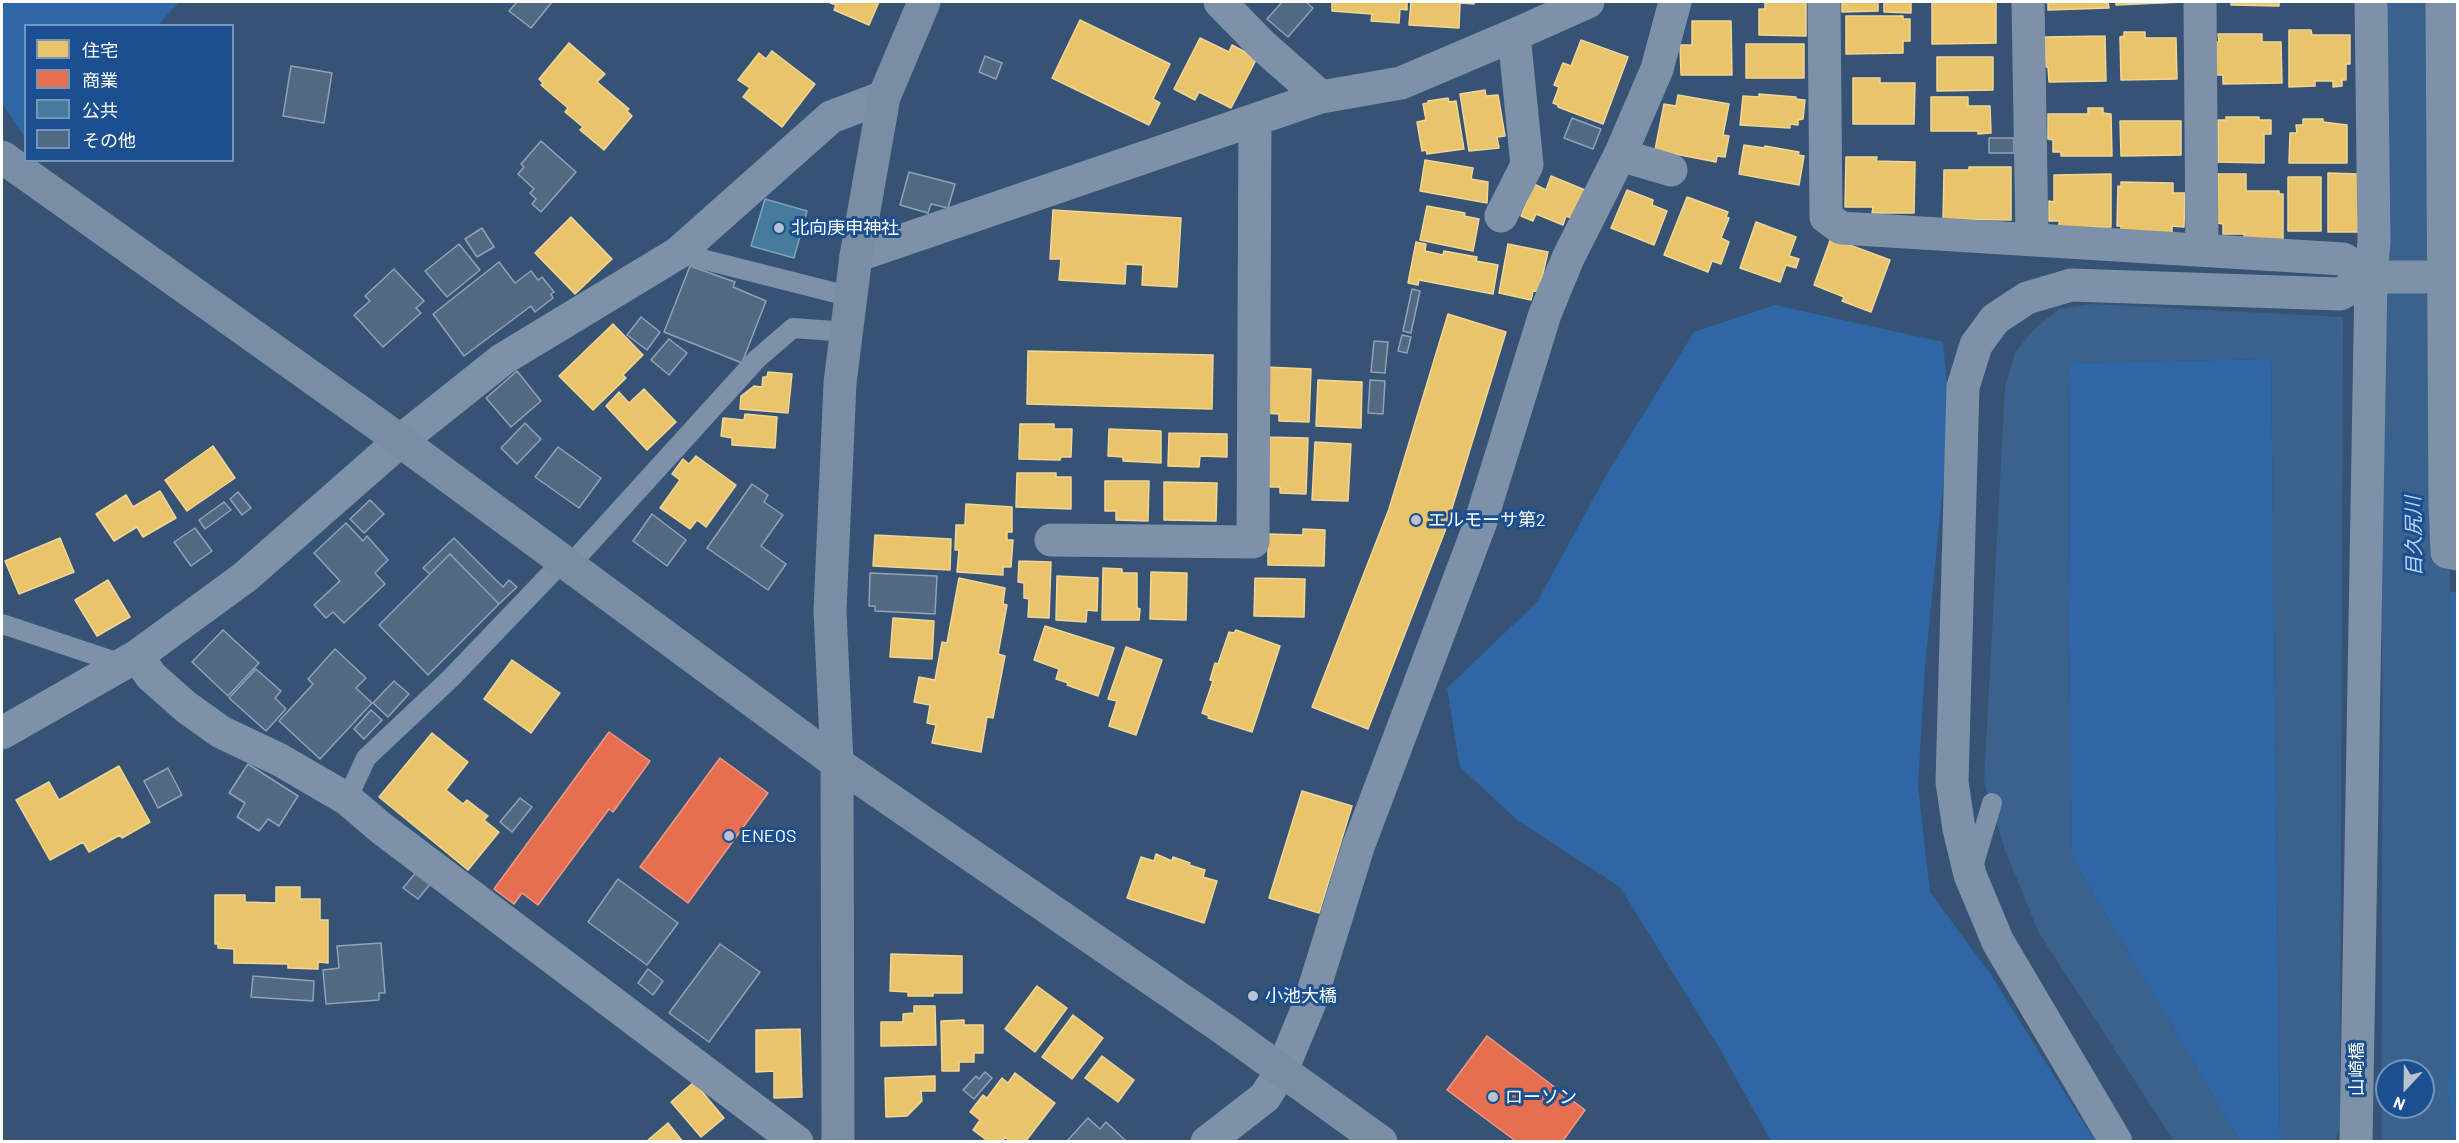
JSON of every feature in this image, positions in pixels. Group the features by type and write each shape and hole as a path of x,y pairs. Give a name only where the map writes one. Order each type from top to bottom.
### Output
{"street":[{"path":"838,1142 837,763 830,611 840,383 856,256 885,97 924,2"},
{"path":"1220,2 1263,46 1321,97"},
{"path":"856,256 1321,97 1401,83 1588,2"},
{"path":"1207,1142 1266,1097 1282,1070 1310,1005 1358,847 1480,524 1545,314 1568,258 1620,155 1658,69 1675,2"},
{"path":"1824,2 1826,217 1841,228 2343,258 2378,277"},
{"path":"2028,2 2032,238"},
{"path":"2200,2 2202,249"},
{"name":"山崎橋","path":"2356,1142 2357,996 2378,277 2374,241 2371,2"},
{"path":"2442,2 2439,278 2451,506 2447,552 2457,554"},
{"path":"1501,216 1527,165 1514,35"},
{"path":"2,733 130,660 245,577 390,434 502,359 678,253 831,117 885,97"},
{"path":"1051,540 1253,542 1255,120"},
{"path":"1620,155 1671,170"},
{"path":"2,157 390,434 837,763 1282,1070 1381,1142"},
{"path":"2116,1142 1998,942 1970,875 1959,829 1952,782 1962,387 1976,345 1995,319 2027,298 2071,285 2340,294 2378,277 2439,278"},
{"path":"130,660 186,707 221,732 280,760 347,799 390,835 797,1142"}],"lane":[{"path":"678,253 852,297"},
{"path":"347,799 366,758 567,563 757,359 793,328 847,332"},
{"path":"2,624 130,660"},
{"path":"1970,875 1992,803"}],"shaded area":[{"path":"2,2 179,2 159,24 24,24 24,136 2,103"},
{"path":"2092,304 2343,317 2340,1126 2336,1141 2280,1141 2271,359 2070,363 2069,634 2072,858 2240,1141 2174,1141 2039,933 2005,850 1984,782 2005,387 2015,353 2033,330 2059,309"},
{"path":"1775,305 1943,342 1950,417 1925,666 1918,786 1930,892 1991,975 2095,1141 1771,1141 1721,1051 1620,887 1517,820 1460,767 1447,688 1537,602 1609,470 1694,332"},
{"path":"2271,359 2280,1141 2240,1141 2072,858 2069,634 2070,363"},
{"path":"2431,591 2457,592 2457,1142 2440,1141 2444,1081 2431,718"}],"building: 住宅":[{"path":"828,2 879,2 869,25 834,10 836,5"},
{"path":"1332,2 1407,2 1407,10 1400,9 1399,23 1371,21 1372,14 1332,11"},
{"path":"1411,2 1474,2 1474,4 1460,3 1459,28 1409,25"},
{"path":"1765,2 1806,2 1806,36 1759,35 1759,9 1765,9"},
{"path":"1842,2 1878,2 1878,11 1842,12"},
{"path":"1884,2 1911,2 1911,13 1884,12"},
{"path":"1932,2 1996,2 1996,43 1932,44"},
{"path":"2043,2 2108,2 2109,8 2048,10 2048,3"},
{"path":"2116,2 2183,2 2116,5"},
{"path":"2231,2 2279,2 2279,6 2231,5"},
{"path":"1846,16 1903,16 1903,19 1910,19 1910,41 1903,41 1903,53 1846,54"},
{"path":"1080,20 1170,64 1153,99 1160,103 1149,125 1052,78"},
{"path":"1692,21 1731,21 1732,75 1681,75 1680,45 1692,45"},
{"path":"2289,30 2311,30 2312,35 2350,35 2350,64 2346,64 2346,80 2342,80 2342,86 2333,87 2333,81 2315,81 2315,86 2289,87"},
{"path":"2124,32 2145,32 2145,38 2176,38 2177,79 2121,80 2120,37 2124,36"},
{"path":"2218,34 2262,34 2262,42 2281,42 2282,83 2223,84 2223,75 2216,75"},
{"path":"2105,36 2106,81 2049,82 2045,37"},
{"path":"1200,38 1229,52 1232,45 1256,60 1231,108 1199,92 1195,100 1174,89"},
{"path":"1581,40 1628,57 1603,124 1553,103 1559,87 1554,85 1563,63 1571,66"},
{"path":"569,43 605,74 597,82 629,109 627,111 632,116 604,150 580,130 583,127 565,112 568,108 541,85 543,83 539,79"},
{"path":"1746,44 1804,44 1804,78 1746,78"},
{"path":"772,51 815,84 782,127 743,97 750,88 738,80 759,53 766,59"},
{"path":"1937,57 1993,57 1993,90 1937,91"},
{"path":"1853,78 1880,78 1880,83 1915,83 1914,124 1853,124"},
{"path":"1485,90 1486,96 1498,95 1505,136 1497,137 1499,148 1469,151 1460,94"},
{"path":"1759,94 1796,97 1796,99 1805,100 1803,119 1798,120 1798,125 1790,124 1790,128 1740,125 1743,96 1759,97"},
{"path":"1678,95 1729,104 1723,135 1729,136 1725,157 1717,156 1716,162 1655,150 1664,104 1676,106"},
{"path":"1931,97 1968,97 1968,106 1990,106 1991,133 1931,131"},
{"path":"1448,98 1449,102 1456,101 1464,149 1427,154 1426,150 1422,151 1417,122 1426,120 1423,104"},
{"path":"2088,108 2103,108 2103,113 2111,114 2112,156 2061,156 2061,152 2053,152 2053,140 2048,139 2048,114 2088,114"},
{"path":"2226,117 2259,117 2259,120 2271,120 2271,134 2264,134 2264,163 2218,162 2218,120 2226,120"},
{"path":"2303,119 2323,119 2323,122 2347,125 2347,163 2289,163 2290,133 2297,133 2296,125 2303,125"},
{"path":"2120,121 2181,121 2181,155 2121,156"},
{"path":"1744,145 1799,152 1798,155 1804,156 1799,185 1739,174"},
{"path":"1846,157 1877,157 1876,161 1915,162 1914,213 1872,213 1873,207 1845,207"},
{"path":"1425,160 1473,168 1471,179 1488,182 1487,203 1420,191"},
{"path":"1969,167 2011,167 2011,220 1943,219 1944,170 1969,170"},
{"path":"2328,173 2358,174 2358,232 2328,232"},
{"path":"2111,174 2111,227 2059,228 2059,221 2049,221 2049,201 2054,202 2054,175"},
{"path":"2218,174 2246,174 2246,191 2279,191 2279,194 2283,194 2283,240 2244,239 2244,234 2223,234 2223,224 2217,223"},
{"path":"1551,176 1585,190 1574,219 1566,216 1563,225 1536,214 1533,221 1521,216 1534,184 1546,190"},
{"path":"2288,177 2321,177 2321,231 2288,231"},
{"path":"2121,182 2173,183 2173,193 2185,193 2184,227 2172,226 2172,233 2121,233 2121,226 2117,226 2118,186 2121,187"},
{"path":"1627,190 1653,200 1652,205 1667,211 1654,245 1611,228"},
{"path":"1687,197 1728,212 1726,217 1729,218 1721,238 1729,242 1721,264 1712,261 1708,272 1664,255"},
{"path":"1427,206 1465,213 1464,216 1479,219 1473,251 1420,240"},
{"path":"1053,210 1181,218 1177,287 1142,285 1143,265 1126,264 1125,284 1059,280 1061,259 1050,259"},
{"path":"571,217 612,259 575,294 535,253"},
{"path":"1756,222 1796,237 1789,256 1799,259 1796,268 1786,265 1780,282 1740,268"},
{"path":"1831,238 1890,260 1871,312 1842,301 1844,297 1814,285"},
{"path":"1416,242 1426,244 1425,251 1443,255 1444,251 1477,257 1476,261 1498,265 1493,294 1419,280 1418,285 1408,283"},
{"path":"1508,244 1548,252 1542,278 1542,292 1533,291 1531,300 1499,293"},
{"name":"エルモーサ第2","path":"1448,314 1506,332 1445,531 1368,729 1312,707 1389,509"},
{"path":"613,324 643,355 623,375 626,378 593,410 559,376"},
{"path":"1028,351 1213,355 1212,409 1027,404"},
{"path":"1266,367 1311,369 1309,422 1279,421 1279,414 1264,413"},
{"path":"768,372 792,374 788,413 740,409 741,396 754,386 762,387 763,377 767,377"},
{"path":"1318,380 1362,382 1361,428 1316,426"},
{"path":"644,389 676,422 647,450 606,406 619,392 629,403"},
{"path":"745,414 777,417 775,448 732,445 732,438 721,436 723,418 744,420"},
{"path":"1020,424 1054,424 1054,429 1072,429 1071,457 1061,457 1060,460 1019,459"},
{"path":"1109,429 1161,431 1161,463 1123,461 1123,457 1108,456"},
{"path":"1169,433 1227,434 1227,457 1200,456 1199,467 1168,466"},
{"path":"1266,437 1308,438 1306,494 1280,493 1280,487 1264,487"},
{"path":"1315,442 1351,444 1348,501 1312,500"},
{"path":"213,446 235,478 187,511 165,480"},
{"path":"696,456 736,485 706,527 697,520 690,529 660,508 680,480 672,474 683,459 689,464"},
{"path":"1017,473 1056,473 1056,477 1071,477 1071,509 1016,507"},
{"path":"1105,481 1149,481 1148,521 1116,520 1116,511 1105,511"},
{"path":"1164,482 1217,483 1216,521 1164,520"},
{"path":"160,491 176,518 143,537 137,527 114,541 96,514 126,495 133,507"},
{"path":"966,504 1012,507 1012,532 1007,532 1007,540 1013,540 1011,567 1003,567 1003,575 957,572 959,550 955,550 956,525 965,525"},
{"path":"1303,529 1325,530 1324,566 1268,565 1268,534 1303,535"},
{"path":"875,535 951,539 950,570 873,566"},
{"path":"60,538 74,572 19,594 5,561"},
{"path":"1019,561 1051,562 1049,618 1028,617 1029,599 1024,598 1024,583 1018,582"},
{"path":"1103,568 1122,569 1122,573 1137,573 1139,620 1102,620"},
{"path":"1151,572 1187,573 1186,620 1150,619"},
{"path":"1057,576 1098,578 1097,611 1087,610 1086,622 1056,620"},
{"path":"959,578 1005,588 1003,604 1007,605 998,654 1005,656 993,718 987,717 981,752 932,743 936,725 927,723 930,705 914,702 919,677 935,680 942,642 947,643"},
{"path":"1255,578 1305,579 1304,617 1254,616"},
{"path":"108,580 130,617 97,636 75,600"},
{"path":"893,618 934,621 932,659 890,657"},
{"path":"1045,626 1114,648 1098,696 1056,679 1059,669 1034,660"},
{"path":"1236,630 1280,646 1252,732 1208,718 1209,716 1202,713 1213,681 1210,680 1215,663 1218,664 1229,632 1234,633"},
{"path":"1126,647 1162,660 1136,735 1109,726 1117,701 1108,699"},
{"path":"512,660 560,693 531,733 484,699"},
{"path":"432,733 468,762 446,790 463,804 467,800 488,816 484,820 499,832 468,870 379,797"},
{"path":"119,766 150,822 122,838 120,835 89,852 83,842 50,860 16,800 49,782 59,800"},
{"path":"1302,791 1352,806 1319,913 1269,898"},
{"path":"1156,854 1172,861 1173,857 1190,863 1189,865 1205,870 1203,877 1217,881 1204,923 1127,898 1141,857 1154,861"},
{"path":"276,887 300,887 300,899 320,899 320,920 328,920 328,963 318,962 318,969 288,968 288,964 234,963 234,949 218,948 218,944 215,944 215,895 245,895 245,902 276,903"},
{"path":"891,954 962,956 962,993 908,996 908,992 890,991"},
{"path":"1037,986 1067,1008 1035,1052 1005,1029"},
{"path":"914,1006 935,1006 936,1045 881,1046 881,1022 903,1022 903,1014 914,1013"},
{"path":"1073,1015 1103,1038 1072,1079 1042,1057"},
{"path":"964,1020 964,1025 983,1025 983,1053 974,1053 974,1062 959,1062 959,1071 942,1071 941,1021"},
{"path":"800,1029 802,1097 774,1098 774,1071 756,1072 756,1030"},
{"path":"1102,1056 1134,1080 1118,1102 1085,1078"},
{"path":"1015,1073 1055,1103 1025,1142 1011,1142 1005,1137 1002,1142 989,1142 973,1130 980,1120 970,1112 983,1095 987,1098 1002,1078 1008,1083"},
{"path":"935,1076 935,1091 921,1091 922,1101 907,1116 886,1117 885,1078"},
{"path":"694,1082 724,1118 701,1137 671,1102"},
{"path":"668,1123 683,1142 649,1142 648,1140"}],"building: 商業":[{"path":"609,732 650,761 613,812 609,809 538,905 522,893 514,904 494,889"},
{"path":"720,758 768,793 688,903 640,867"},
{"path":"1487,1036 1585,1110 1562,1142 1517,1142 1447,1090"}],"building: 公共":[{"name":"北向庚申神社","path":"765,199 807,211 794,258 751,246"}],"building: その他":[{"path":"517,2 552,2 531,28 509,11"},
{"path":"1282,2 1306,2 1313,8 1288,37 1267,19"},
{"path":"985,56 1002,63 996,79 979,72"},
{"path":"291,66 332,73 324,123 283,116"},
{"path":"1572,118 1601,129 1593,149 1564,138"},
{"path":"1989,138 2014,138 2014,153 1989,153"},
{"path":"541,141 576,172 541,212 532,204 536,199 530,193 534,189 518,174 524,167 521,164"},
{"path":"909,172 955,184 948,208 931,204 928,213 900,205"},
{"path":"482,228 494,247 477,257 465,239"},
{"path":"459,244 480,270 447,297 425,271"},
{"path":"499,262 515,283 531,271 538,280 542,277 554,292 551,294 553,298 535,312 531,306 464,356 433,314"},
{"path":"690,266 735,282 733,287 766,301 742,363 664,332"},
{"path":"394,269 424,301 416,308 421,313 383,347 354,315 370,301 365,296"},
{"path":"1412,289 1420,291 1411,333 1403,331"},
{"path":"641,317 660,332 647,350 627,335"},
{"path":"1402,335 1411,337 1407,353 1398,351"},
{"path":"669,339 687,353 669,375 651,360"},
{"path":"1374,341 1388,342 1385,373 1371,372"},
{"path":"517,371 541,401 511,427 486,398"},
{"path":"1370,380 1385,381 1383,414 1368,413"},
{"path":"525,423 541,439 517,464 501,448"},
{"path":"558,447 601,478 579,508 535,477"},
{"path":"752,484 768,495 764,502 783,515 761,546 786,564 768,590 707,548"},
{"path":"238,492 251,508 242,515 230,499"},
{"path":"370,500 384,514 364,533 350,519"},
{"path":"224,502 231,510 205,529 199,520"},
{"path":"652,514 686,540 667,566 633,541"},
{"path":"346,523 363,541 367,536 388,560 375,573 385,584 344,623 333,612 326,618 314,605 340,581 314,553"},
{"path":"195,528 212,551 191,566 174,542"},
{"path":"454,538 503,587 509,580 517,587 499,604 450,554 430,574 423,568"},
{"path":"450,554 499,604 428,675 379,625"},
{"path":"870,573 937,576 935,614 875,611 875,606 869,606"},
{"path":"223,630 259,663 228,696 192,662"},
{"path":"335,649 366,678 356,688 372,703 320,759 279,721 313,684 308,679"},
{"path":"256,669 281,691 275,698 286,709 266,731 229,698"},
{"path":"394,681 409,694 388,717 373,703"},
{"path":"371,710 382,720 364,739 354,729"},
{"path":"248,764 298,796 279,826 268,819 259,831 237,817 245,803 229,793"},
{"path":"168,768 182,795 158,808 144,781"},
{"path":"520,798 532,807 512,832 500,822"},
{"path":"418,870 432,882 418,899 403,888"},
{"path":"618,879 678,923 647,965 588,922"},
{"path":"381,943 385,993 379,993 379,1000 326,1004 323,970 339,968 337,946"},
{"path":"720,944 760,972 709,1042 669,1013"},
{"path":"648,969 663,981 653,995 638,983"},
{"path":"253,976 314,981 313,1001 251,997"},
{"path":"985,1072 992,1078 974,1099 963,1090 976,1076 979,1079"},
{"path":"1088,1118 1100,1129 1106,1122 1127,1142 1070,1142 1068,1140"}],"waterway":[{"name":"目久尻川","path":"2405,2 2417,679 2416,1059"},
{"name":"目久尻川","path":"2416,1119 2416,1142"}],"place":[{"name":"北向庚申神社","path":"779,228"},
{"name":"エルモーサ第2","path":"1416,520"},
{"name":"ENEOS","path":"729,836"},
{"name":"小池大橋","path":"1253,996"},
{"name":"ローソン","path":"1493,1097"}]}
